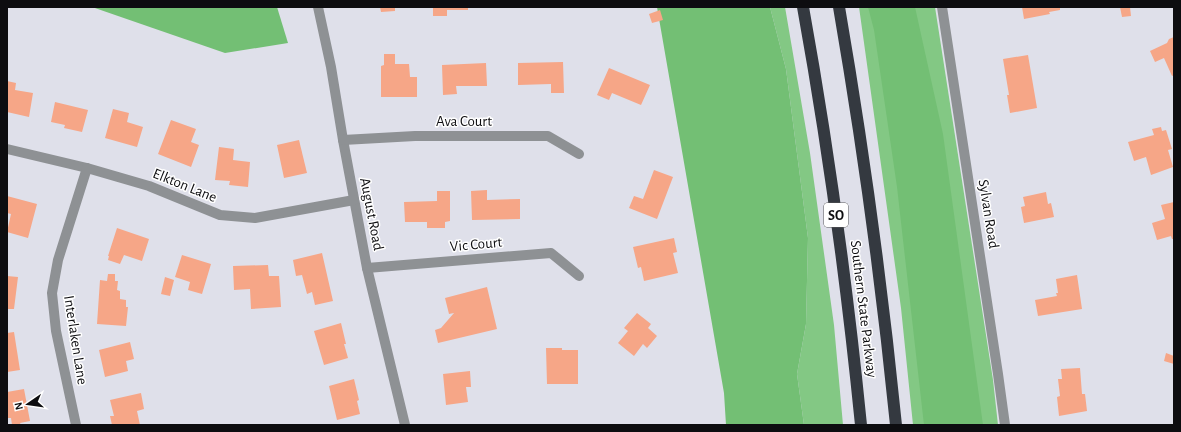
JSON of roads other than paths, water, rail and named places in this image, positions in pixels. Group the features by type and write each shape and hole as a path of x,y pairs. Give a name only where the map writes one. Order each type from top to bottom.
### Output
{"highway":[{"name":"Southern State Parkway","path":"803,7 844,272 861,425"},
{"name":"Southern State Parkway","path":"838,7 874,236 896,425"}],"street":[{"name":"August Road","path":"318,7 331,66 367,268 405,425"},
{"name":"Sylvan Road","path":"942,7 1005,425"},
{"name":"Ava Court","path":"343,140 415,136 548,136 579,154"},
{"name":"Elkton Lane","path":"7,149 87,168 149,186 220,216 255,218 354,200"},
{"name":"Interlaken Lane","path":"76,425 56,331 52,293 58,260 87,168"},
{"name":"Vic Court","path":"367,268 551,253 579,276"}]}
